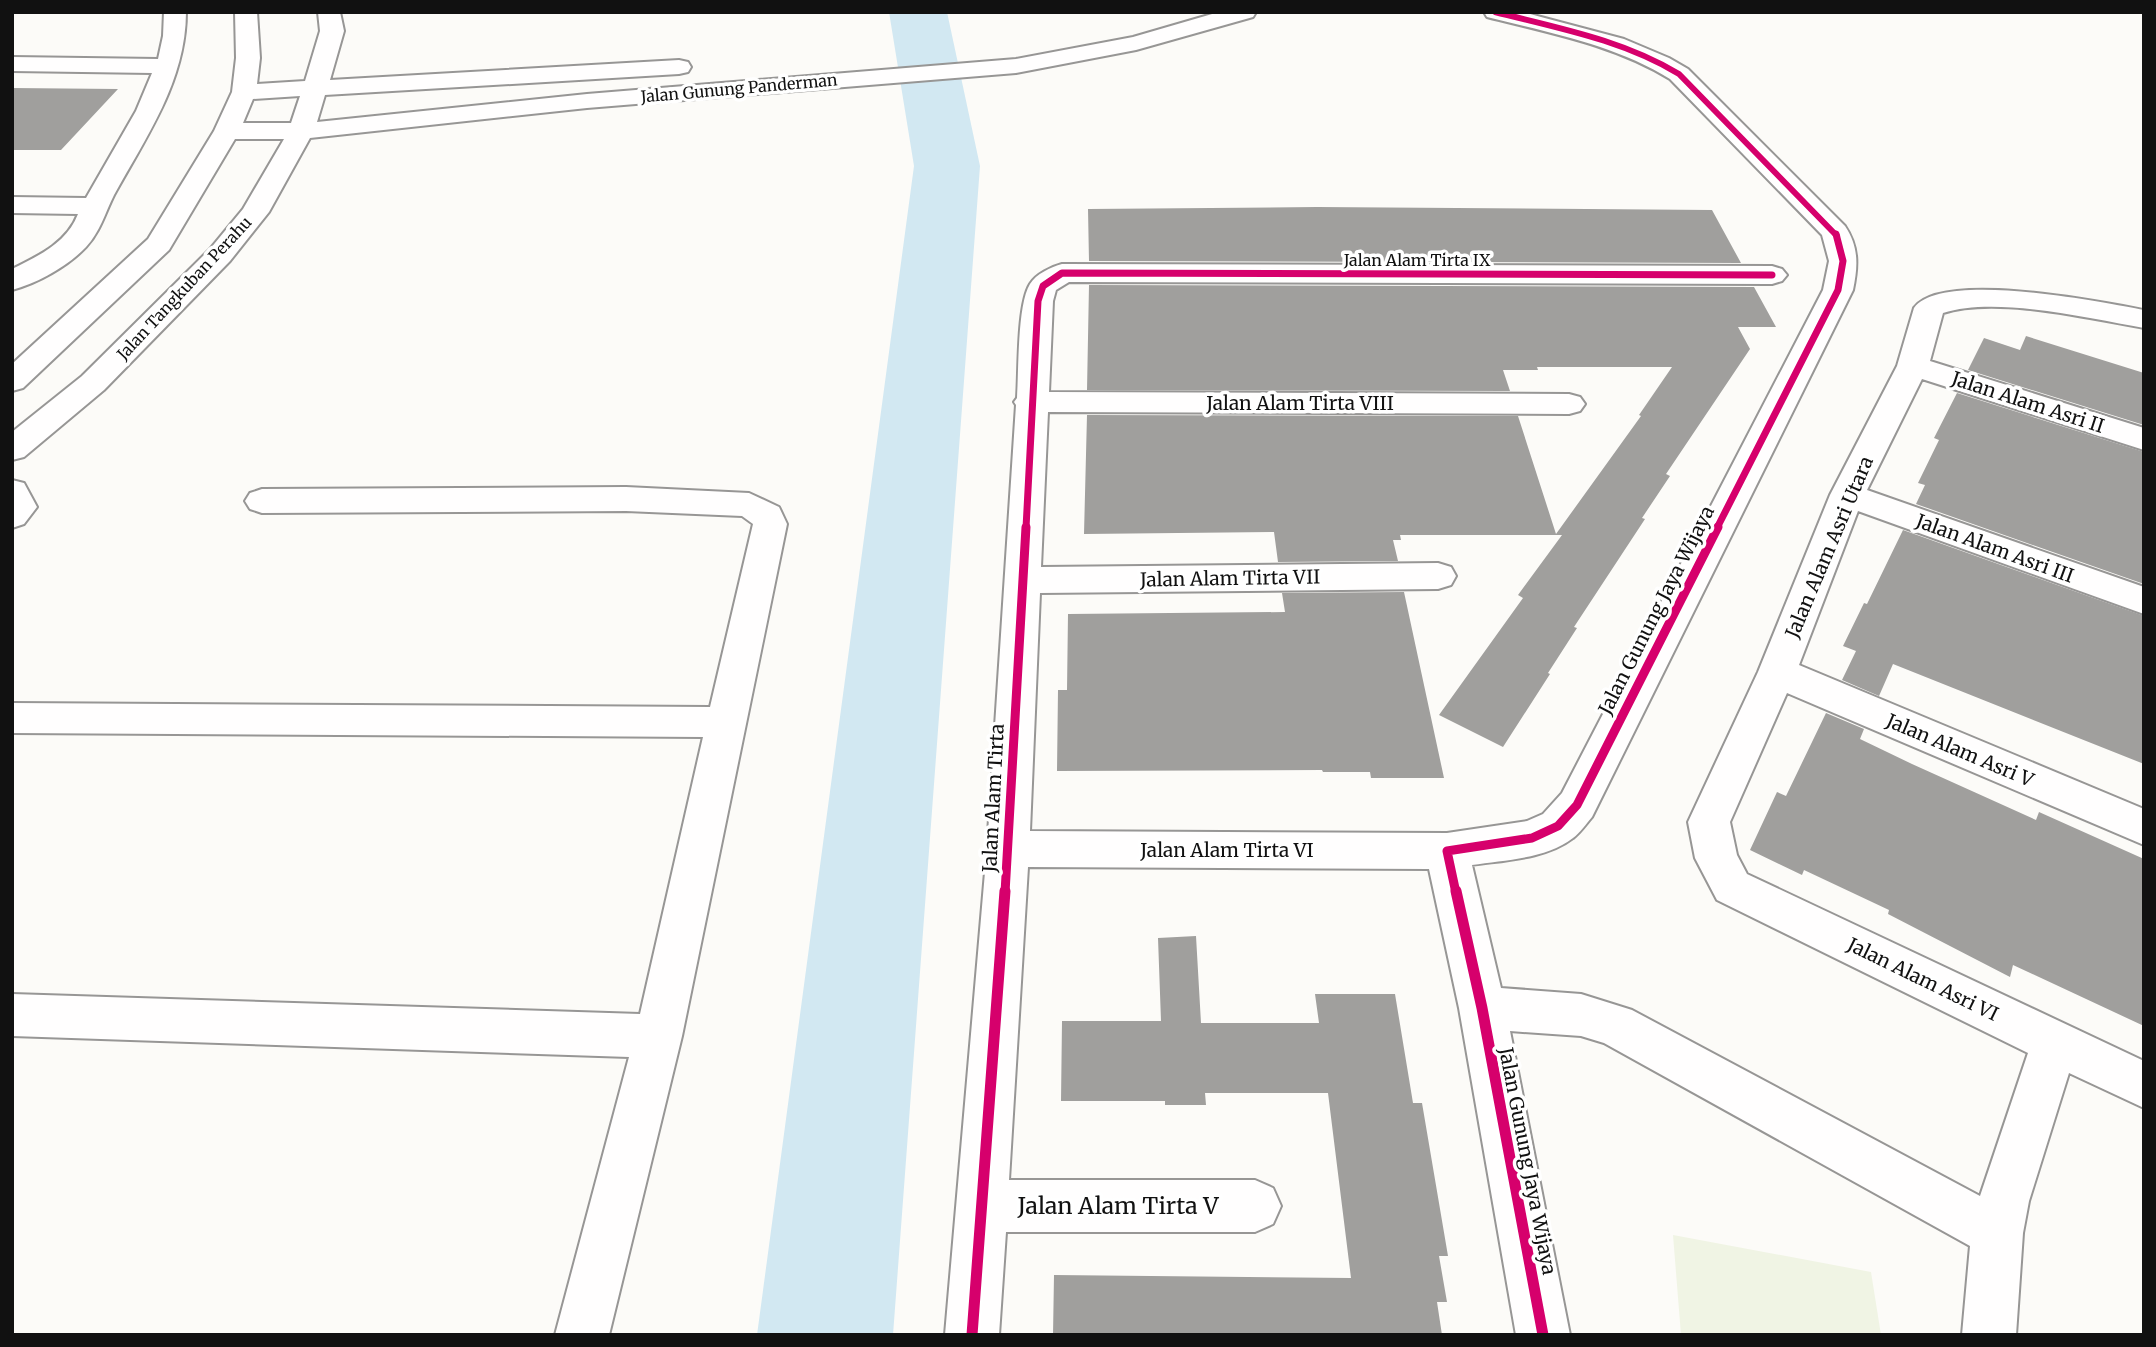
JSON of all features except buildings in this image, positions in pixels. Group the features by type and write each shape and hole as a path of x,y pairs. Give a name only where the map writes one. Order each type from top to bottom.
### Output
{"street":[{"path":"12,281 64,252 84,232 95,206 143,124 166,66 176,29 174,12"},
{"path":"12,381 159,244 227,131 244,92 248,58 246,12"},
{"name":"Jalan Tangkuban Perahu","path":"12,449 93,383 220,255 256,212 301,131 332,31 328,12"},
{"name":"Jalan Gunung Panderman","path":"865,55 1013,56 1123,31 1189,12"},
{"name":"Jalan Gunung Panderman","path":"227,131 301,131 587,101 849,78 1136,43 1245,12"},
{"name":"Jalan Gunung Jaya Wijaya","path":"1495,12 1661,61 1679,75 1835,232 1843,247 1845,261 1838,290 1577,805 1558,827 1532,838 1447,851 1482,1008 1543,1335"},
{"path":"12,64 166,66"},
{"name":"Jalan Gunung Panderman","path":"244,92 704,65"},
{"path":"583,73 587,101"},
{"path":"12,205 95,206"},
{"name":"Jalan Alam Tirta IX","path":"1062,273 1772,275"},
{"name":"Jalan Alam Tirta","path":"972,1335 1008,849 1030,402 1038,301 1043,286 1062,273"},
{"name":"Jalan Alam Asri Utara","path":"1716,858 1709,822 1777,672 1847,495 1913,366 1929,308 1956,299 2003,299 2071,306 2144,319"},
{"name":"Jalan Alam Asri II","path":"1913,366 2144,439"},
{"name":"Jalan Alam Tirta VIII","path":"1030,402 1569,404"},
{"path":"12,491 20,507 12,516"},
{"name":"Jalan Alam Asri III","path":"1847,495 2144,601"},
{"path":"262,501 626,499 749,505 767,515 770,524 658,1036 582,1335"},
{"name":"Jalan Alam Tirta VII","path":"1021,580 1438,576"},
{"name":"Jalan Alam Asri V","path":"1777,672 2144,828"},
{"path":"12,718 726,722"},
{"name":"Jalan Alam Tirta VI","path":"1008,849 1447,851"},
{"name":"Jalan Alam Asri VI","path":"1716,858 1732,887 2144,1085"},
{"path":"1482,1008 1581,1015 1615,1026 1997,1233"},
{"path":"12,1015 658,1036"},
{"path":"1989,1335 1997,1233 2004,1201 2055,1043"},
{"name":"Jalan Alam Tirta V","path":"982,1206 1255,1206"}],"green space":[{"path":"1673,1235 1871,1272 1881,1335 1681,1335"}],"waterway":[{"path":"825,1335 947,166 918,12"}],"cycle path":[{"path":"1495,12 1616,44 1661,63 1679,74 1835,232 1843,261 1838,290 1577,805 1558,826 1532,838 1447,851 1482,1008 1543,1335"},
{"path":"972,1335 1008,849 1038,301 1043,286 1062,273 1772,275"}]}
